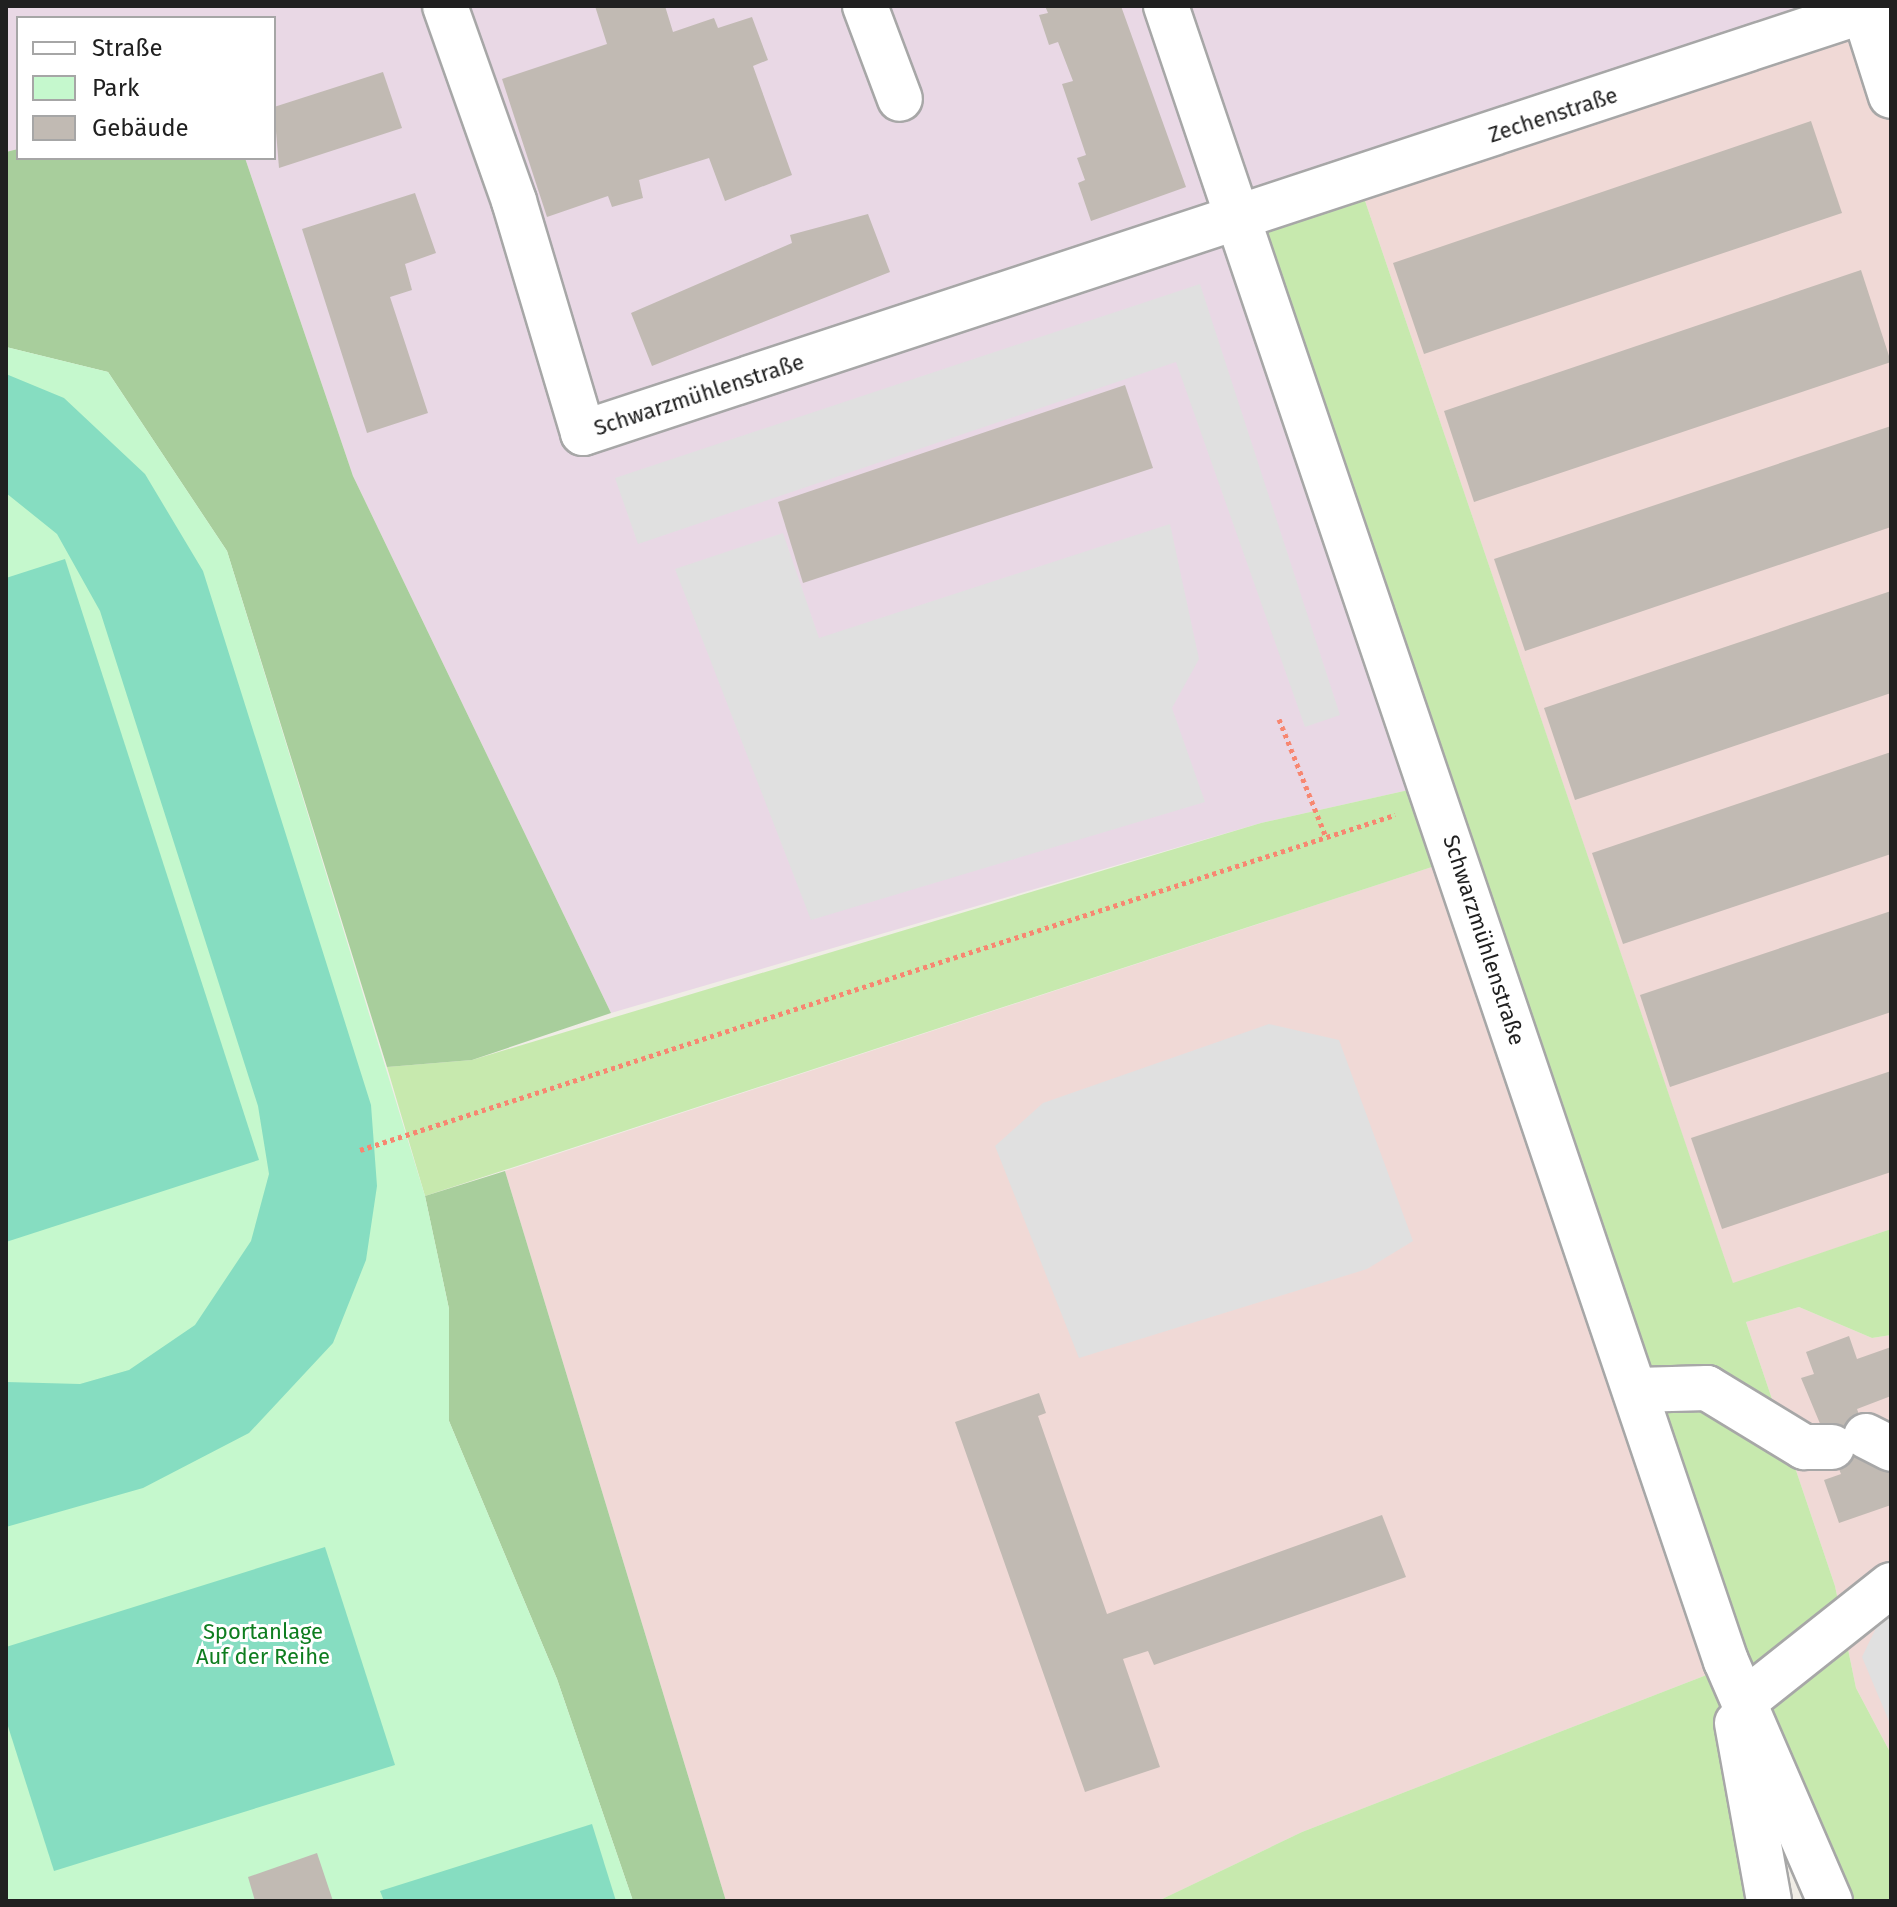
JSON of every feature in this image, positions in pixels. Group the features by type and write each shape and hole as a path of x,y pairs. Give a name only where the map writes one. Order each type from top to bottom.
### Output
{"street":[{"name":"Schwarzmühlenstraße","path":"445,6 514,201 583,433 1243,219"},
{"path":"865,6 900,99"},
{"name":"Schwarzmühlenstraße","path":"1166,6 1243,219 1638,1390 1726,1661 1769,1901"},
{"name":"Zechenstraße","path":"1243,219 1871,9 1891,96"},
{"path":"1638,1390 1707,1388 1848,1445"},
{"path":"1746,1700 1891,1585"},
{"name":"Schwarzmühlenstraße","path":"1726,1661 1746,1700 1830,1901"}],"path":[{"path":"1279,719 1326,837"},
{"path":"360,1150 1438,802"}],"shaded area":[{"path":"6,6 1852,6 1259,203 1413,789 1261,823 611,1013 353,476 246,160 276,160 276,16 16,16 16,150 6,152"},
{"path":"1858,22 1891,123 1891,1229 1733,1284 1361,189"},
{"path":"1200,284 1340,715 1305,727 1176,362 638,544 615,478"},
{"path":"1170,524 1199,659 1172,708 1205,802 811,920 675,569 783,533 819,638"},
{"path":"1435,866 1722,1669 1302,1832 1158,1901 726,1901 505,1171"},
{"path":"1269,1024 1339,1040 1413,1241 1367,1269 1079,1358 995,1146 1043,1103"},
{"path":"1799,1307 1872,1338 1891,1335 1891,1754 1856,1688 1835,1586 1746,1322"},
{"path":"1891,1597 1891,1726 1862,1657"}],"green space":[{"path":"16,150 16,160 246,160 353,476 611,1013 472,1060 387,1067 227,551 108,372 6,347 6,152"},
{"path":"1361,189 1733,1283 1891,1229 1891,1335 1872,1338 1799,1307 1746,1322 1835,1586 1856,1688 1891,1754 1891,1901 1840,1901 1756,1703 1253,225"},
{"name":"Sportanlage Auf der Reihe","path":"6,347 108,372 227,551 425,1196 449,1309 449,1421 557,1679 633,1901 6,1901"},
{"path":"6,374 64,398 145,474 203,571 371,1105 377,1186 366,1260 333,1343 249,1433 143,1488 6,1527 6,1382 80,1384 129,1370 195,1325 251,1241 269,1174 258,1106 100,611 57,534 6,493"},
{"path":"65,559 259,1160 6,1242 6,578"},
{"path":"1413,789 1435,866 425,1196 387,1067 472,1060 1261,823"},
{"path":"505,1171 726,1901 633,1901 557,1679 449,1421 449,1309 425,1196"},
{"path":"325,1547 395,1765 54,1871 6,1720 6,1647"},
{"path":"1722,1669 1764,1901 1158,1901 1302,1832"},
{"path":"592,1824 616,1901 384,1901 380,1891"}],"building":[{"path":"595,6 665,6 673,32 714,18 718,28 752,17 768,60 753,66 792,175 725,201 709,158 639,180 643,198 612,207 608,196 547,217 502,79 607,44"},
{"path":"1045,6 1121,6 1186,187 1091,221 1078,183 1085,180 1077,158 1086,155 1062,84 1073,81 1058,42 1049,45 1039,15 1048,13"},
{"path":"383,72 402,128 279,168 276,106"},
{"path":"1811,121 1842,213 1424,354 1393,263"},
{"path":"415,193 436,253 405,264 412,290 390,297 428,413 367,433 302,229"},
{"path":"868,214 890,272 652,366 631,313 792,243 790,235"},
{"path":"1861,270 1891,362 1474,502 1444,411"},
{"path":"1125,385 1153,468 803,583 778,502"},
{"path":"1891,426 1891,527 1525,651 1494,559"},
{"path":"1891,591 1891,693 1575,800 1544,708"},
{"path":"1891,752 1891,854 1623,944 1592,853"},
{"path":"1891,911 1891,1012 1670,1087 1640,995"},
{"path":"1891,1071 1891,1172 1722,1229 1691,1138"},
{"path":"1849,1336 1857,1359 1891,1347 1891,1396 1857,1409 1876,1463 1891,1458 1891,1505 1839,1523 1824,1480 1841,1474 1801,1378 1814,1374 1806,1352"},
{"path":"1039,1393 1046,1413 1038,1416 1107,1614 1382,1515 1406,1577 1154,1665 1148,1651 1123,1659 1160,1767 1085,1792 955,1422"},
{"path":"317,1853 333,1901 255,1901 248,1877"}]}
